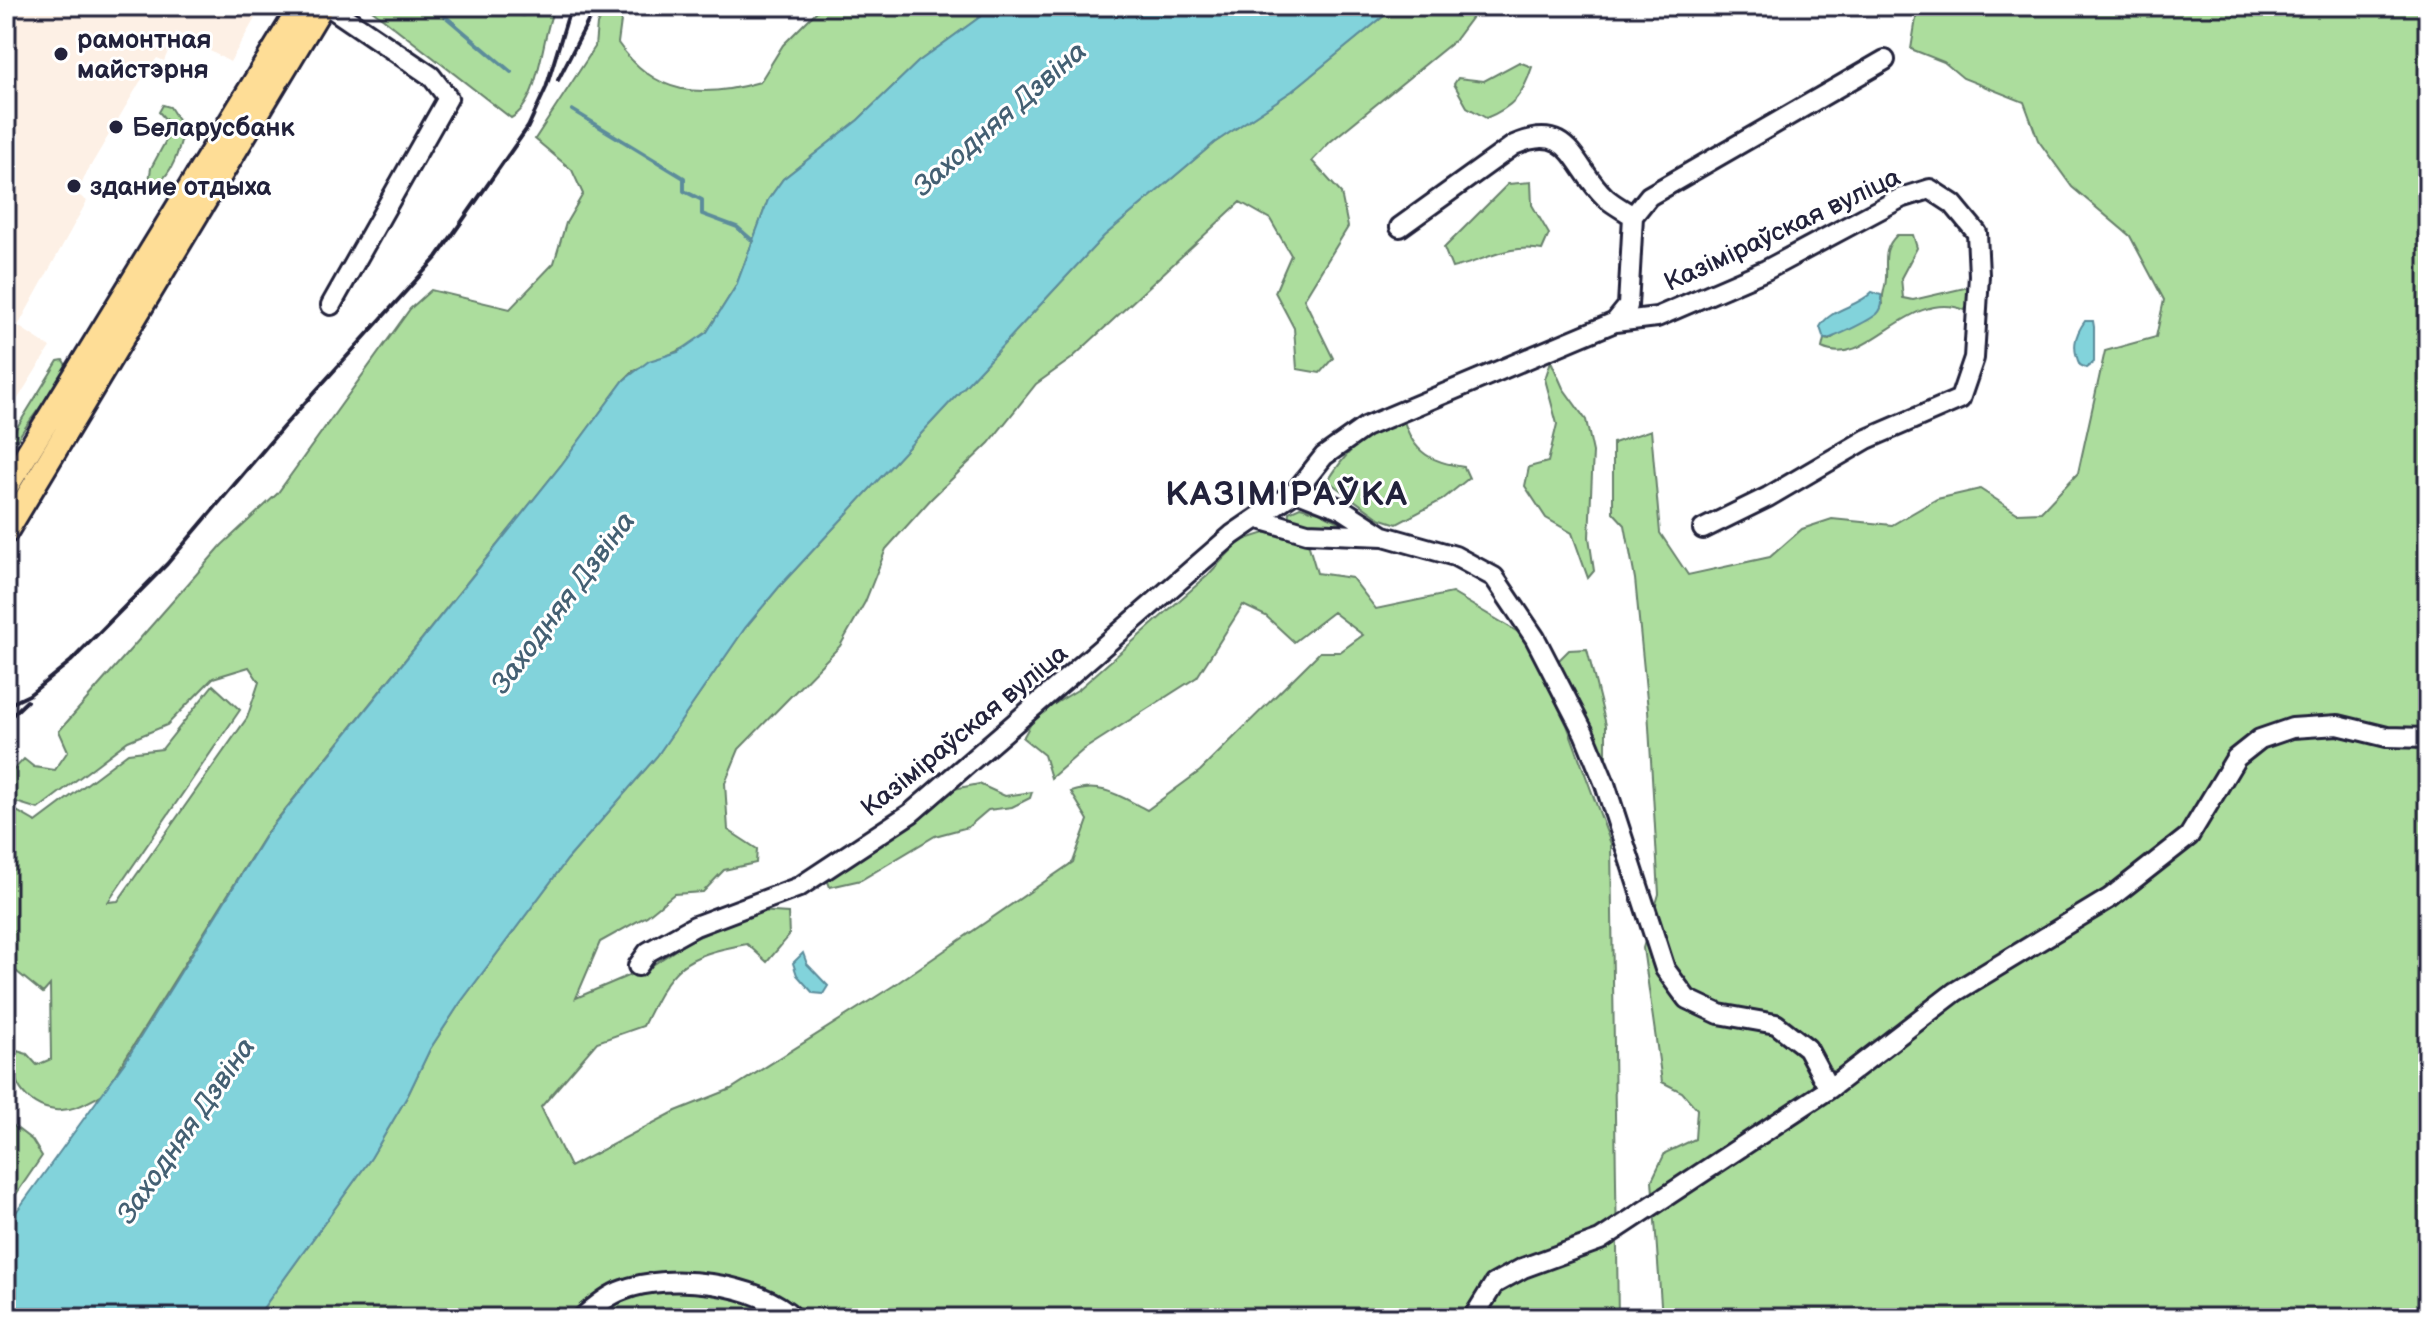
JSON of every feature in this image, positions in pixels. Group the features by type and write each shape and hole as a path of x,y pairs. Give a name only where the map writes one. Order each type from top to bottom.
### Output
{"main road":[{"path":"6,532 301,6"},
{"path":"6,488 322,6"}],"street":[{"path":"328,6 431,76 448,98 331,305"},
{"path":"1400,227 1514,145 1535,136 1553,138 1568,149 1606,198 1633,216 1649,196 1885,60"},
{"name":"Казіміраўская вуліца","path":"638,966 648,952 695,926 799,887 911,813 1232,535 1296,491 1324,456 1365,427 1615,322 1657,317 1766,270 1901,198 1930,189 1953,204 1977,233 1979,275 1974,358 1960,399 1867,439 1768,497 1703,529"},
{"name":"Казіміраўская вуліца","path":"1615,322 1628,306 1633,216"},
{"path":"1296,491 1342,509 1384,536"},
{"path":"1259,519 1307,533 1384,536 1455,556 1494,577 1535,638 1584,733 1605,784 1665,969 1687,999 1719,1014 1776,1024 1807,1048 1829,1089"},
{"path":"1473,1318 1494,1284 1523,1268 1600,1240 1829,1089 1955,992 2110,898 2189,836 2236,758 2260,739 2292,728 2338,725 2387,737 2428,738"},
{"path":"582,1318 624,1289 673,1282 726,1285 781,1305 794,1318"}],"shaded area":[{"path":"6,6 262,6 230,62 176,32 164,61 157,58 140,82 87,172 77,194 87,201 18,326 50,347 6,418"}],"green space":[{"path":"367,6 488,6 523,16 533,6 555,6 529,98 511,118"},
{"path":"606,6 623,6 618,43 632,61 648,74 681,89 718,91 760,82 783,45 822,6 995,6 918,62 858,120 783,179 768,200 736,286 707,332 696,343 634,370 624,380 562,464 267,832 103,1094 68,1109 55,1110 35,1103 16,1080 14,1061 17,1051 27,1054 37,1065 51,1059 50,985 43,993 6,963 6,805 36,822 128,753 162,749 213,685 240,710 108,902 118,901 247,718 259,682 249,667 213,678 167,725 128,741 38,809 6,799 6,778 24,759 34,767 55,770 68,751 59,731 222,545 277,494 410,309 431,290 510,309 554,263 566,223 583,194 572,170 535,139 595,47 597,24"},
{"path":"1396,6 1516,6 1472,17 1454,41 1330,142 1312,161 1341,193 1348,227 1304,299 1333,358 1320,373 1297,369 1294,328 1275,292 1291,255 1270,219 1240,202 1071,359 1036,384 989,443 931,499 886,549 865,602 840,646 739,749 725,783 728,830 757,849 756,863 724,870 703,892 674,894 647,916 600,942 576,998 651,966 689,941 758,911 788,913 789,936 767,962 747,944 707,953 681,967 662,990 643,1026 597,1042 541,1107 570,1167 676,1111 731,1089 893,986 1073,862 1088,820 1071,792 1101,789 1147,810 1200,771 1320,652 1340,652 1363,635 1333,612 1294,642 1266,616 1243,605 1197,677 1083,750 1051,778 1044,755 1023,738 1035,716 1079,689 1207,576 1240,541 1268,532 1308,543 1317,573 1352,578 1376,609 1452,593 1523,635 1567,725 1611,844 1618,1318 256,1318 371,1158 408,1095 430,1049 460,1003 567,860 657,756 745,628 779,587 1104,236 1214,143 1292,91"},
{"path":"1918,6 2428,6 2428,1318 1662,1318 1652,1180 1665,1153 1695,1139 1697,1109 1682,1092 1662,1082 1643,948 1659,894 1648,710 1635,579 1625,525 1613,512 1613,443 1651,430 1660,533 1688,575 1770,557 1802,529 1832,519 1892,525 1937,499 1980,489 2017,513 2041,512 2078,473 2105,351 2156,337 2164,300 2130,236 2072,187 2038,140 2024,102 1963,78 1944,62 1911,49"},
{"path":"1519,62 1532,67 1521,93 1510,104 1486,118 1467,107 1454,84 1458,78 1484,81"},
{"path":"163,105 170,107 184,129 172,167 157,184 149,181 151,168 170,133 167,121 159,112"},
{"path":"1531,182 1532,205 1549,234 1542,250 1508,251 1452,268 1444,248 1508,184"},
{"path":"1897,235 1913,235 1917,248 1901,278 1903,298 1913,300 1969,287 1969,303 1965,310 1944,306 1925,309 1856,348 1839,352 1822,348 1824,339 1829,340 1883,304 1887,250"},
{"path":"63,360 67,367 19,436 6,461 6,445 58,361"},
{"path":"1551,361 1563,388 1586,420 1593,452 1589,537 1594,571 1588,578 1572,533 1546,518 1525,486 1529,467 1548,462 1557,424 1545,379"},
{"path":"1404,421 1419,449 1434,459 1464,467 1469,478 1442,500 1397,524 1379,518 1328,481 1360,442"},
{"path":"1300,507 1319,512 1350,527 1300,525 1288,520 1289,512"},
{"path":"1587,649 1606,725 1606,763 1557,671 1559,660 1569,650"},
{"path":"979,784 1005,796 1032,792 1030,798 1012,807 988,810 968,827 935,836 861,880 830,887 827,879 954,789"},
{"path":"6,1120 32,1140 42,1156 6,1209"}],"water":[{"name":"Заходняя Дзвіна","path":"995,6 1396,6 1292,91 1214,143 1104,236 779,587 745,628 657,756 567,860 460,1003 430,1049 408,1095 371,1158 256,1318 6,1318 6,1226 125,1062 267,833 562,464 624,380 649,361 678,352 707,332 736,286 768,200 783,179 858,120 918,62"},
{"path":"1872,292 1882,298 1877,314 1824,339 1820,327 1824,321"},
{"path":"2085,321 2093,321 2094,327 2094,362 2086,368 2080,365 2075,348 2076,337"},
{"path":"803,953 807,964 828,986 823,994 813,993 797,975 793,963"}],"waterway":[{"path":"433,6 511,72"},
{"path":"572,110 684,178 684,191 702,200 702,214 737,227 753,241"}],"railway":[{"path":"6,706 29,695 71,661 167,564 283,427 437,257 528,127 546,88 571,6"},
{"path":"558,80 596,6"},
{"path":"6,721 27,701"}],"place":[{"name":"рамонтная майстэрня","path":"61,54"},
{"name":"Беларусбанк","path":"116,127"},
{"name":"здание отдыха","path":"74,186"}],"district":[{"name":"КАЗІМІРАЎКА","path":"1287,493"}]}
